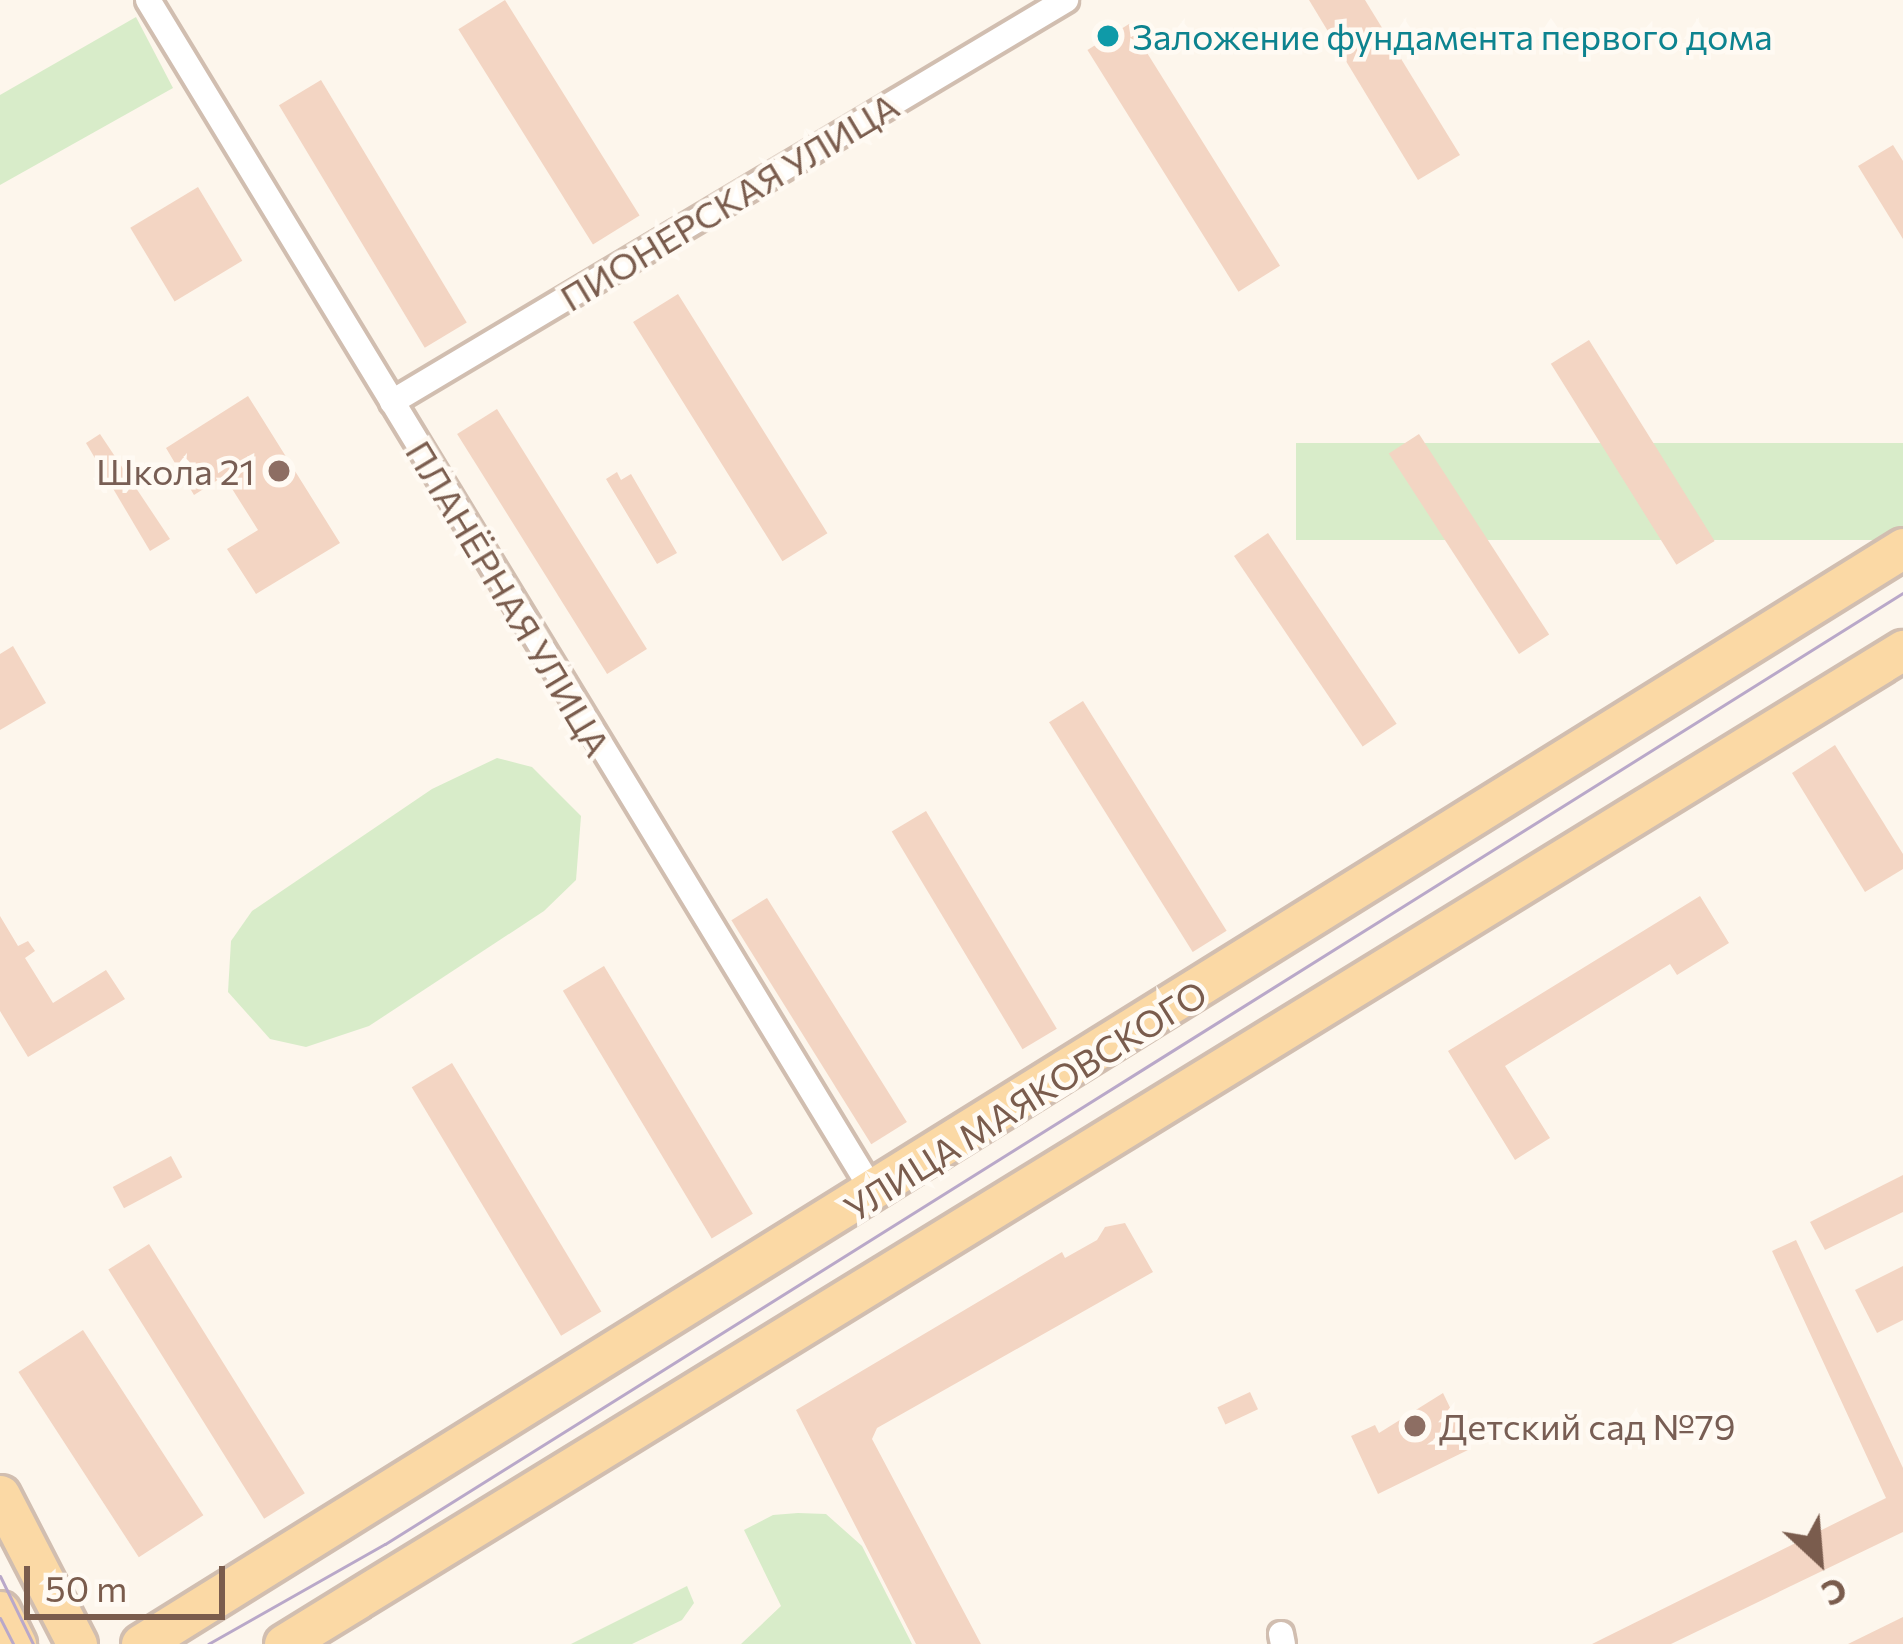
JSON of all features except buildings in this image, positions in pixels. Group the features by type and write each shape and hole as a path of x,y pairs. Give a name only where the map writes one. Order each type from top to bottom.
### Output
{"main road":[{"name":"УЛИЦА МАЯКОВСКОГО","path":"141,1644 874,1193 1903,548"},
{"name":"УЛИЦА МАЯКОВСКОГО","path":"284,1644 991,1203 1903,650"},
{"path":"0,1495 77,1644"},
{"path":"0,1611 16,1644"}],"street":[{"name":"ПЛАНЁРНАЯ УЛИЦА","path":"148,0 874,1193"},
{"name":"ПИОНЕРСКАЯ УЛИЦА","path":"392,403 1066,0"}],"green space":[{"path":"136,17 173,88 0,185 0,95"},
{"path":"1296,443 1903,443 1903,540 1296,540"},
{"path":"497,758 532,767 581,816 576,880 544,911 369,1026 306,1047 270,1039 228,992 231,941 252,911 432,789"},
{"path":"826,1514 862,1546 912,1644 741,1644 781,1606 744,1530 773,1515"},
{"path":"687,1586 694,1603 682,1620 632,1644 571,1644"}],"tram line":[{"path":"208,1644 385,1544 1903,593"},
{"path":"0,1576 33,1644"},
{"path":"0,1618 13,1644"}],"place":[{"name":"Заложение фундамента первого дома","path":"1108,36"},
{"name":"Школа 21","path":"279,471"},
{"name":"Детский сад №79","path":"1415,1426"}]}
